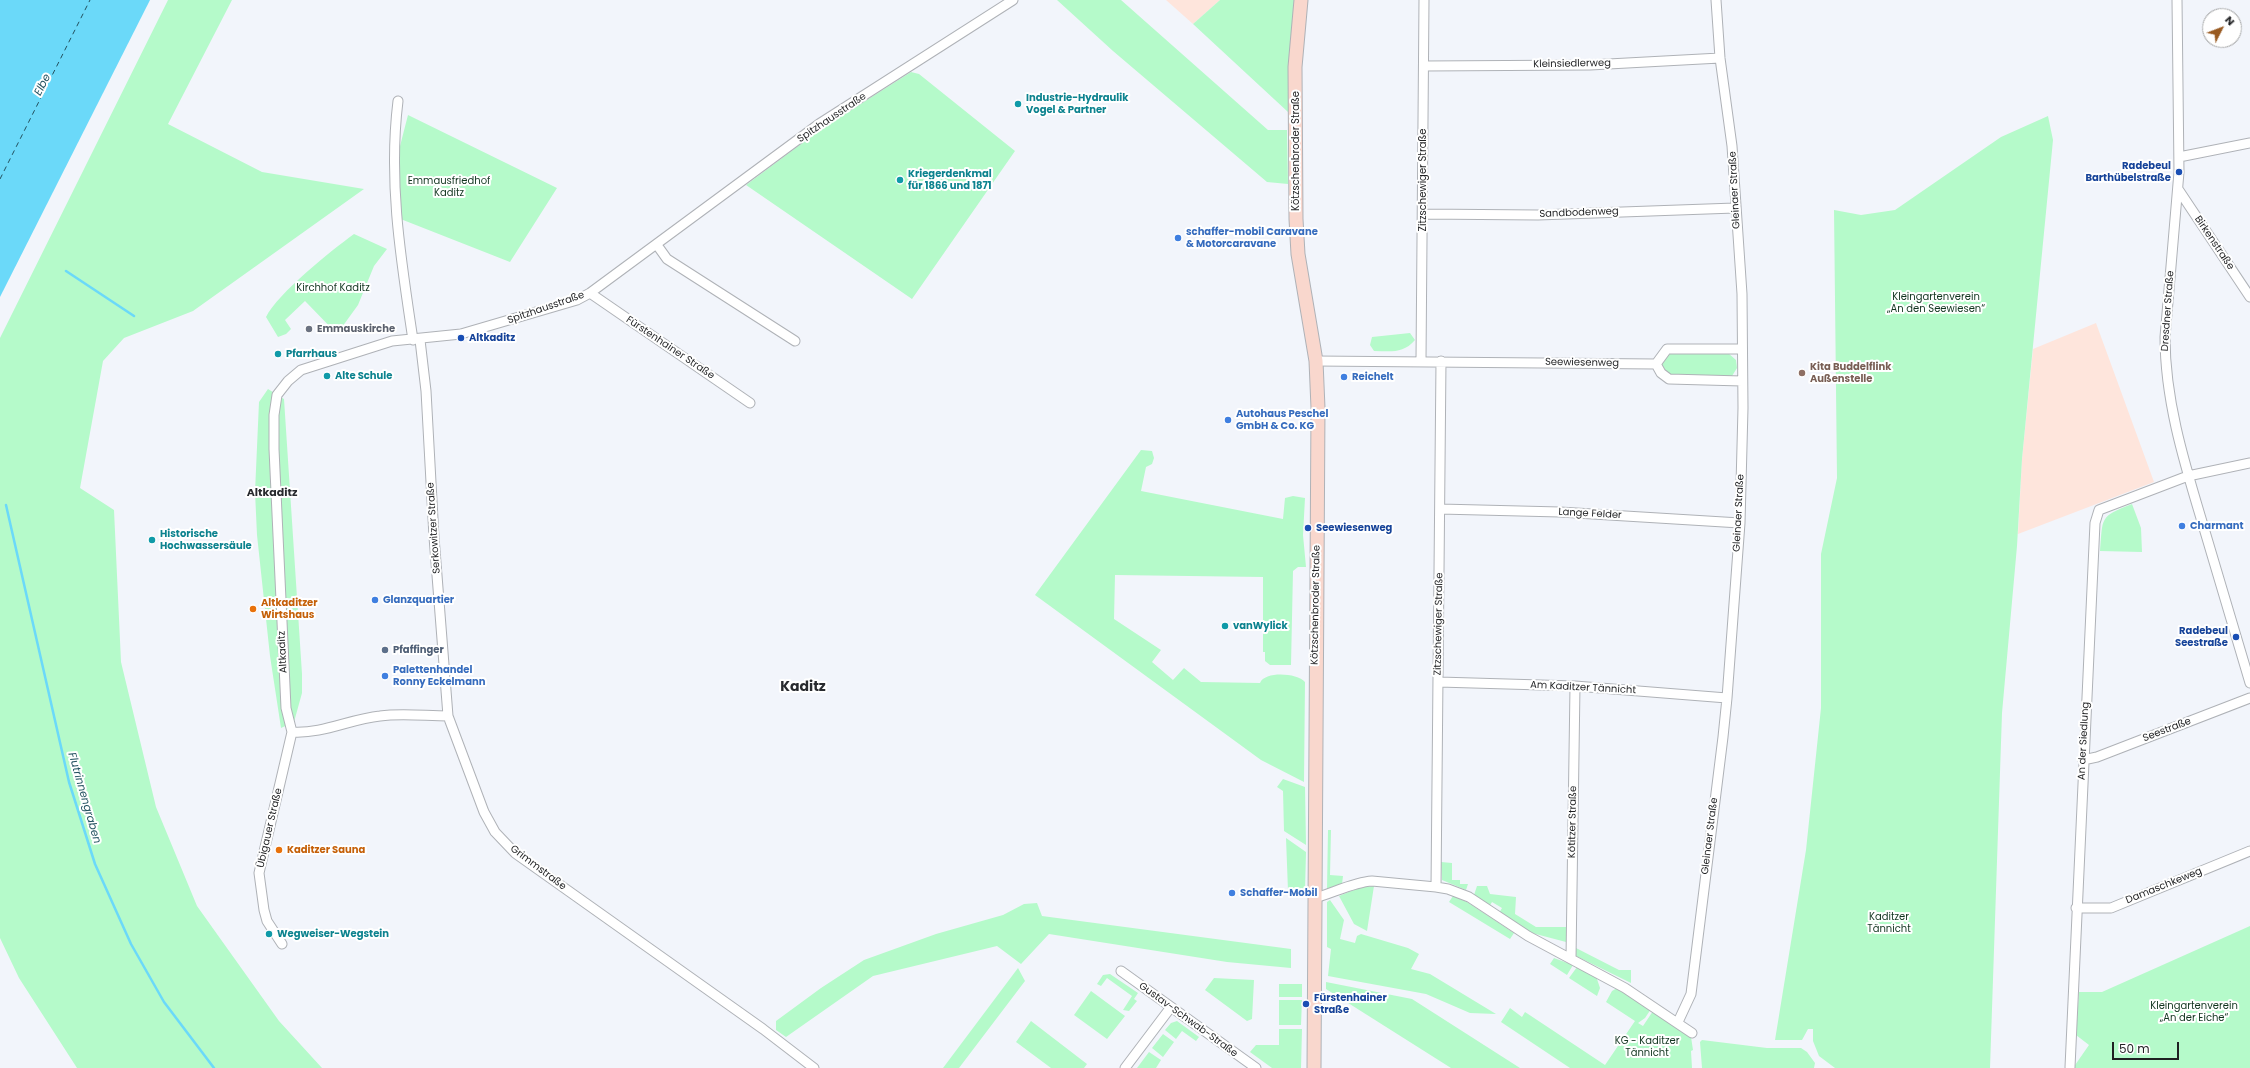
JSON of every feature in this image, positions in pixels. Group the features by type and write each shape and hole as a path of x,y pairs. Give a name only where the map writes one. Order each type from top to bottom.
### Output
{"street":[{"name":"Spitzhausstraße","path":"417,340 482,329 576,300 590,293 819,124 1013,0"},
{"name":"Kötzschenbroder Straße","path":"1301,0 1295,67 1296,218 1298,254 1316,361 1318,415 1314,1068"},
{"name":"Zitzschewiger Straße","path":"1421,360 1424,214 1424,0"},
{"name":"Gleinaer Straße","path":"1678,1022 1691,994 1728,698 1740,523 1742,294 1732,146 1720,58 1716,0"},
{"name":"Dresdner Straße","path":"2177,0 2178,189 2165,337 2165,359 2176,426 2188,476 2250,683"},
{"name":"Kleinsiedlerweg","path":"1424,66 1590,65 1720,58"},
{"name":"Serkowitzer Straße","path":"398,101 395,128 394,195 399,248 426,391 434,537 448,716"},
{"path":"2179,157 2250,143"},
{"name":"Birkenstraße","path":"2178,189 2250,297"},
{"name":"Sandbodenweg","path":"1424,214 1538,215 1735,208"},
{"path":"657,245 667,259 795,341"},
{"name":"Fürstenhainer Straße","path":"590,293 750,403"},
{"name":"Altkaditz","path":"292,732 286,708 279,569 274,449 274,415 277,395 288,381 301,370 392,341 417,340"},
{"path":"1742,349 1667,349 1656,364 1661,372 1669,379 1742,381"},
{"name":"Seewiesenweg","path":"1316,361 1421,360 1656,364"},
{"name":"Zitzschewiger Straße","path":"1436,886 1442,361"},
{"path":"2188,476 2250,463"},
{"name":"An der Siedlung","path":"2070,1068 2076,908 2095,530 2099,510 2188,476"},
{"name":"Lange Felder","path":"1440,509 1560,512 1740,523"},
{"name":"Am Kaditzer Tännicht","path":"1439,682 1575,686 1728,698"},
{"name":"Kötitzer Straße","path":"1571,958 1575,686"},
{"name":"Seestraße","path":"2083,760 2096,757 2250,698"},
{"path":"292,732 310,733 357,720 382,715 448,716"},
{"name":"Grimmstraße","path":"448,716 484,812 494,832 515,853 764,1029 814,1068"},
{"name":"Übigauer Straße","path":"282,944 267,922 259,873 292,732"},
{"name":"Damaschkeweg","path":"2076,908 2111,908 2250,851"},
{"path":"1315,898 1363,882 1372,881 1436,886 1448,889 1469,897 1528,936 1626,988 1678,1022 1692,1033"},
{"name":"Gustav-Schwab-Straße","path":"1121,971 1256,1068"},
{"path":"1125,1068 1171,1007"}],"shaded area":[{"path":"1166,0 1220,0 1193,24"},
{"path":"2096,323 2154,482 2018,534 2022,459 2033,349"}],"green space":[{"path":"168,0 232,0 168,124 262,172 364,189 193,311 124,338 103,361 80,488 114,510 121,662 156,807 197,906 279,1021 322,1068 77,1068 19,978 0,938 0,338"},
{"path":"1057,0 1121,0 1268,130 1287,130 1288,184 1267,182 1113,51"},
{"path":"1220,0 1294,0 1288,112 1193,24"},
{"path":"911,72 919,74 1015,151 912,299 746,185 821,129"},
{"name":"Emmausfriedhof Kaditz","path":"408,115 557,188 510,262 398,218 399,150"},
{"name":"Kleingartenverein „An den Seewiesen“","path":"2048,116 2053,140 2022,459 2017,546 2002,713 1990,1068 1835,1068 1819,1056 1813,1041 1813,1029 1808,1029 1802,1040 1775,1040 1806,850 1821,708 1821,554 1837,478 1834,210 1861,215 1895,210 2001,137"},
{"name":"Kirchhof Kaditz","path":"354,234 387,249 374,266 358,305 337,334 305,301 285,320 291,329 286,334 278,337 266,317 272,307 306,272"},
{"path":"1410,333 1415,340 1406,348 1401,350 1374,351 1370,345 1372,337"},
{"path":"1675,351 1728,353 1736,360 1737,368 1732,376 1670,375 1660,367 1662,359"},
{"path":"268,389 284,399 302,674 302,693 294,722 281,728 270,656 257,535 255,492 259,402"},
{"path":"1141,450 1152,451 1154,458 1152,464 1146,467 1141,491 1283,519 1285,498 1293,496 1305,498 1303,535 1306,567 1298,567 1293,571 1291,665 1270,665 1265,661 1265,652 1263,652 1263,577 1115,575 1114,619 1161,650 1152,662 1173,680 1184,668 1201,682 1260,683 1263,679 1274,675 1289,675 1305,682 1304,782 1261,760 1035,595"},
{"path":"2132,504 2141,528 2142,552 2100,551 2102,531 2105,520 2114,512"},
{"path":"1283,779 1305,787 1306,845 1284,831 1283,791 1277,787"},
{"path":"1328,830 1331,830 1330,875 1343,876 1342,884 1327,889"},
{"path":"1286,838 1306,852 1305,891 1288,891"},
{"path":"1441,862 1452,863 1452,880 1460,880 1460,884 1468,884 1466,890 1442,880"},
{"path":"1374,886 1367,931 1354,924 1339,896 1361,887"},
{"path":"1477,886 1487,886 1490,894 1516,897 1515,914 1536,927 1570,927 1569,941 1566,942 1528,932 1499,913 1502,908 1492,902 1489,907 1476,898 1474,895"},
{"path":"1453,896 1467,902 1514,933 1510,939 1449,902"},
{"path":"1330,900 1344,920 1340,939 1355,943 1357,936 1361,934 1408,948 1419,954 1411,969 1430,974 1496,1014 1470,1013 1426,994 1328,976 1331,949 1327,947 1327,902"},
{"path":"1037,903 1042,916 1291,949 1291,968 1227,962 1049,934 1021,964 997,946 873,976 786,1037 776,1030 776,1021 821,988 864,960 936,934 1003,915 1024,904"},
{"name":"Kleingartenverein „An der Eiche“","path":"2250,926 2250,1068 2073,1068 2089,1045 2076,1035 2079,992 2102,992"},
{"path":"1576,948 1619,970 1631,970 1631,983 1576,956"},
{"path":"1554,958 1573,965 1567,975 1550,964"},
{"path":"1577,967 1596,976 1600,988 1597,996 1569,978"},
{"path":"1018,968 1025,981 959,1068 943,1068"},
{"path":"1110,974 1138,993 1134,999 1137,1001 1129,1011 1123,1010 1132,996 1107,978 1101,986 1097,984 1103,975"},
{"path":"1214,978 1254,980 1252,1019 1247,1021 1205,990"},
{"path":"1326,982 1412,999 1520,1068 1451,1068 1326,989"},
{"path":"1279,984 1302,984 1302,997 1279,997"},
{"name":"KG - Kaditzer Tännicht","path":"1619,987 1651,1009 1645,1018 1638,1023 1643,1026 1653,1011 1691,1037 1693,1050 1691,1051 1692,1068 1570,1068 1501,1022 1510,1008 1522,1017 1525,1012 1605,1065 1635,1021 1606,1002 1612,991"},
{"path":"1091,991 1125,1016 1107,1039 1074,1015"},
{"path":"1279,1000 1302,1000 1301,1025 1279,1025"},
{"path":"1031,1021 1087,1064 1084,1068 1051,1068 1016,1042"},
{"path":"1177,1021 1199,1037 1196,1041 1182,1031 1176,1039 1165,1030 1171,1023"},
{"path":"1279,1029 1302,1029 1301,1068 1272,1068 1250,1052 1256,1045 1279,1045"},
{"path":"1163,1034 1174,1042 1163,1057 1152,1048"},
{"path":"1702,1040 1767,1048 1801,1048 1807,1052 1815,1063 1814,1068 1702,1068 1700,1042"},
{"path":"1149,1052 1161,1060 1156,1068 1137,1068"}],"water":[{"name":"Elbe","path":"0,0 150,0 0,297"}],"waterway":[{"path":"66,271 134,316"},
{"name":"Flutrinnengraben","path":"6,505 69,782 95,864 131,944 164,1002 214,1068"}],"ferry route":[{"path":"0,179 90,0"}],"place":[{"name":"Industrie-Hydraulik Vogel & Partner","path":"1018,104"},
{"name":"Radebeul Barthübelstraße","path":"2179,172"},
{"name":"Kriegerdenkmal für 1866 und 1871","path":"900,180"},
{"name":"schaffer-mobil Caravane & Motorcaravane","path":"1178,238"},
{"name":"Emmauskirche","path":"309,329"},
{"name":"Altkaditz","path":"461,338"},
{"name":"Pfarrhaus","path":"278,354"},
{"name":"Kita Buddelflink Außenstelle","path":"1802,373"},
{"name":"Alte Schule","path":"327,376"},
{"name":"Reichelt","path":"1344,377"},
{"name":"Autohaus Peschel GmbH & Co. KG","path":"1228,420"},
{"name":"Charmant","path":"2182,526"},
{"name":"Seewiesenweg","path":"1308,528"},
{"name":"Historische Hochwassersäule","path":"152,540"},
{"name":"Glanzquartier","path":"375,600"},
{"name":"Altkaditzer Wirtshaus","path":"253,609"},
{"name":"vanWylick","path":"1225,626"},
{"name":"Radebeul Seestraße","path":"2236,637"},
{"name":"Pfaffinger","path":"385,650"},
{"name":"Palettenhandel Ronny Eckelmann","path":"385,676"},
{"name":"Kaditzer Sauna","path":"279,850"},
{"name":"Schaffer-Mobil","path":"1232,893"},
{"name":"Wegweiser-Wegstein","path":"269,934"},
{"name":"Fürstenhainer Straße","path":"1306,1004"}],"district":[{"name":"Altkaditz","path":"272,493"},
{"name":"Kaditz","path":"803,687"}],"park label":[{"name":"Kaditzer Tännicht","path":"1889,922"}]}
